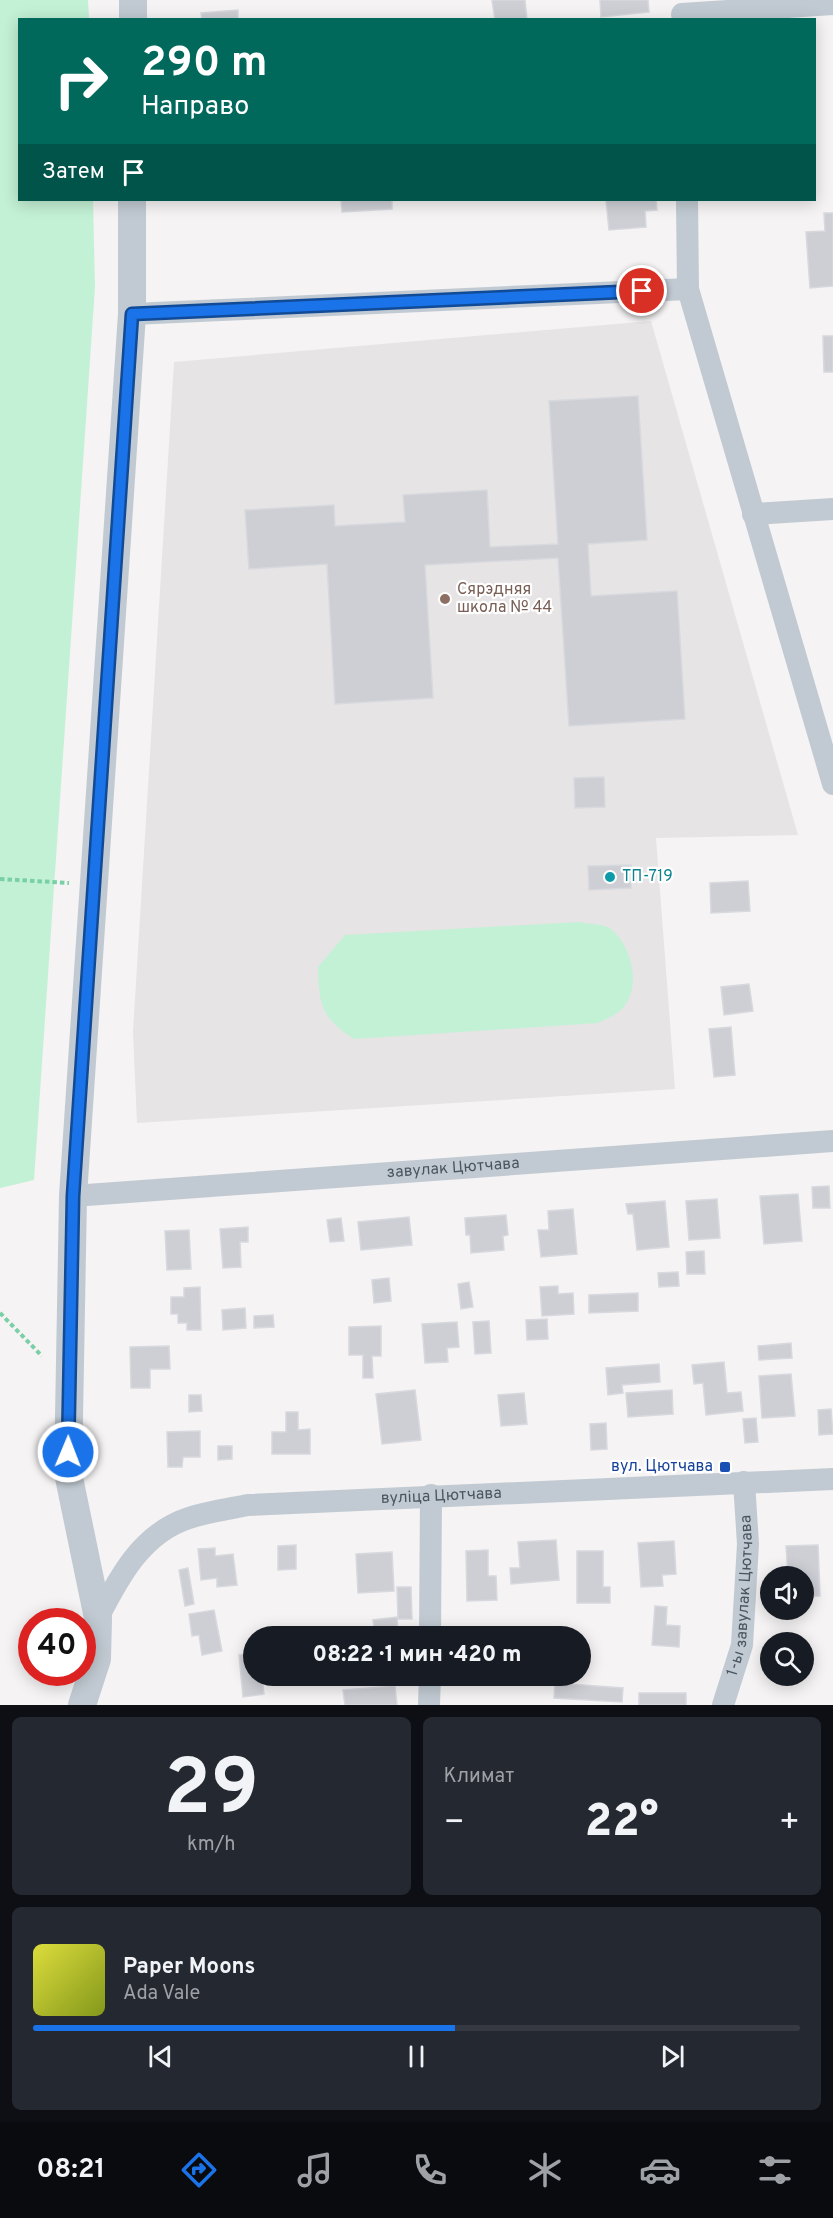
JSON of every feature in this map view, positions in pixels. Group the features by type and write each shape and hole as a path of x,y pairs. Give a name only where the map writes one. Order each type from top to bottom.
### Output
{"street":[{"path":"133,0 133,18"},
{"path":"682,11 833,4"},
{"path":"82,1705 96,1659 98,1617 68,1473 73,1196 132,314 132,201"},
{"path":"687,201 688,289 833,784"},
{"path":"132,314 688,289"},
{"path":"753,514 833,509"},
{"name":"завулак Цютчава","path":"73,1196 833,1141"},
{"name":"вуліца Цютчава","path":"98,1617 122,1572 151,1538 187,1518 248,1505 431,1495 833,1479"},
{"name":"1-ы завулак Цютчава","path":"723,1705 742,1645 748,1544 744,1482"},
{"path":"430,1626 431,1495"},
{"path":"429,1705 430,1686"}],"path":[{"path":"0,879 94,884"},
{"path":"0,1313 27,1339 69,1389"}],"shaded area":[{"name":"Сярэдняя школа № 44","path":"651,321 798,835 656,838 675,1089 137,1123 133,1032 174,362"}],"green space":[{"path":"0,0 88,0 89,18 18,18 18,201 93,201 95,287 34,1180 0,1188"},
{"path":"580,922 611,929 624,946 632,968 632,990 628,1000 620,1011 598,1023 354,1039 328,1017 321,1001 318,967 345,935"}],"building":[{"path":"492,0 525,0 527,18 495,18"},
{"path":"600,0 648,0 649,12 601,17"},
{"path":"238,10 238,18 202,18 201,13"},
{"path":"341,201 392,201 392,209 342,212"},
{"path":"606,201 656,201 657,210 645,211 646,227 609,230"},
{"path":"824,213 833,213 833,286 810,288 806,232 825,231"},
{"path":"823,336 833,336 833,372 824,372"},
{"path":"638,396 647,540 588,544 591,596 677,591 685,719 569,726 558,558 425,565 433,698 335,704 327,564 249,569 245,510 334,505 335,526 405,522 403,495 487,490 490,547 558,544 549,401"},
{"path":"604,777 605,807 575,808 574,778"},
{"name":"ТП-719","path":"631,865 631,888 589,890 588,866"},
{"path":"748,881 750,911 711,913 710,883"},
{"path":"749,984 753,1011 724,1015 721,987"},
{"path":"731,1027 735,1075 714,1077 709,1029"},
{"path":"829,1186 830,1208 813,1208 812,1187"},
{"path":"798,1194 802,1241 764,1244 760,1196"},
{"path":"717,1199 720,1238 689,1240 686,1201"},
{"path":"665,1201 669,1247 637,1250 633,1214 628,1214 626,1204"},
{"path":"573,1209 577,1254 541,1257 538,1230 549,1230 548,1211"},
{"path":"506,1215 508,1235 503,1236 504,1250 471,1253 470,1235 466,1235 465,1218"},
{"path":"409,1217 412,1245 361,1250 358,1222"},
{"path":"341,1218 344,1241 330,1242 327,1220"},
{"path":"248,1227 248,1242 240,1242 241,1267 223,1268 220,1229"},
{"path":"189,1230 191,1269 167,1270 165,1231"},
{"path":"704,1251 705,1274 687,1274 686,1252"},
{"path":"678,1272 679,1286 659,1287 658,1273"},
{"path":"389,1278 391,1301 374,1303 372,1280"},
{"path":"469,1282 473,1307 461,1309 458,1284"},
{"path":"558,1286 558,1294 573,1293 574,1314 542,1316 540,1287"},
{"path":"200,1287 201,1330 187,1330 187,1323 178,1323 178,1314 171,1314 171,1297 184,1297 184,1288"},
{"path":"638,1293 638,1311 589,1313 589,1295"},
{"path":"245,1308 246,1328 223,1330 222,1310"},
{"path":"273,1315 274,1327 254,1328 254,1316"},
{"path":"547,1319 548,1339 527,1340 526,1320"},
{"path":"489,1321 491,1353 475,1354 473,1322"},
{"path":"457,1322 459,1347 447,1348 448,1362 425,1363 422,1324"},
{"path":"381,1326 381,1356 372,1356 373,1378 363,1378 363,1355 349,1355 349,1327"},
{"path":"791,1343 792,1358 759,1360 758,1346"},
{"path":"169,1346 170,1369 150,1369 150,1388 131,1388 130,1347"},
{"path":"724,1362 727,1393 741,1392 743,1411 706,1415 703,1383 694,1384 692,1365"},
{"path":"659,1364 660,1382 622,1385 623,1393 608,1395 606,1368"},
{"path":"791,1374 795,1416 762,1418 759,1376"},
{"path":"415,1390 421,1440 382,1444 376,1394"},
{"path":"672,1390 673,1414 628,1417 626,1393"},
{"path":"524,1393 527,1424 501,1426 498,1395"},
{"path":"189,1395 201,1395 202,1411 189,1412"},
{"path":"831,1409 833,1434 819,1435 818,1410"},
{"path":"286,1412 298,1412 298,1430 310,1429 310,1454 272,1454 272,1432 286,1432"},
{"path":"756,1418 758,1442 745,1443 743,1419"},
{"path":"606,1423 607,1449 591,1450 590,1424"},
{"path":"200,1431 200,1457 183,1457 182,1467 168,1467 167,1432"},
{"path":"218,1446 232,1446 232,1459 218,1460"},
{"path":"556,1540 559,1580 511,1584 510,1568 520,1568 518,1542"},
{"path":"674,1541 676,1574 662,1575 663,1586 641,1587 638,1543"},
{"path":"296,1545 296,1569 278,1570 278,1546"},
{"path":"818,1545 820,1596 814,1596 814,1566 787,1566 786,1546"},
{"path":"215,1548 215,1556 233,1554 237,1585 217,1587 217,1578 201,1580 198,1549"},
{"path":"488,1550 488,1576 496,1576 497,1600 467,1601 466,1551"},
{"path":"577,1551 603,1551 603,1587 610,1587 610,1603 577,1603"},
{"path":"392,1552 394,1591 358,1593 356,1554"},
{"path":"188,1568 194,1604 185,1606 179,1570"},
{"path":"397,1587 411,1587 412,1619 398,1619"},
{"path":"655,1606 667,1607 666,1625 680,1626 679,1647 652,1645"},
{"path":"214,1610 222,1651 202,1655 199,1635 192,1636 189,1614"},
{"path":"397,1617 397,1626 374,1626 373,1620"},
{"path":"243,1654 243,1686 263,1686 264,1694 243,1697 239,1655"},
{"path":"395,1686 397,1705 345,1705 343,1690"},
{"path":"555,1686 623,1688 622,1702 554,1698"},
{"path":"639,1693 686,1693 686,1705 639,1705"}],"place":[{"name":"Сярэдняя школа № 44","path":"445,599"},
{"name":"ТП-719","path":"610,877"},
{"name":"вул. Цютчава","path":"725,1467"}],"route":[{"path":"68,1452 73,1196 132,314 642,291"}]}
